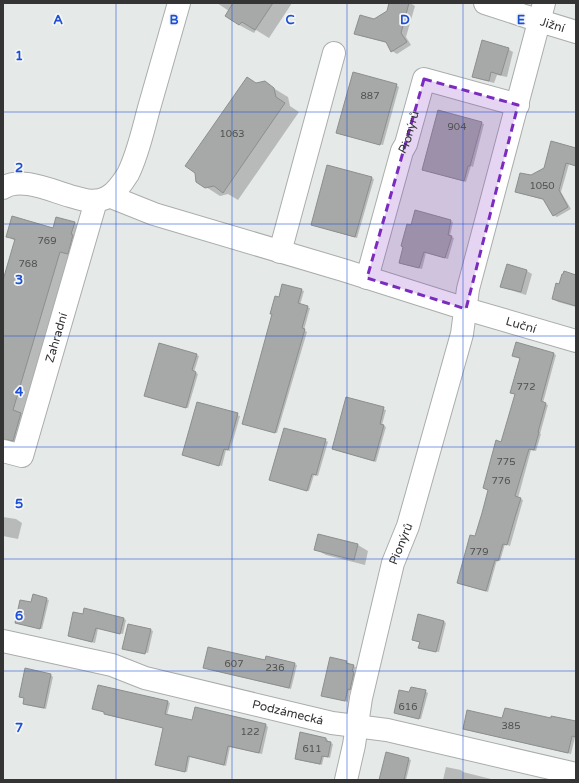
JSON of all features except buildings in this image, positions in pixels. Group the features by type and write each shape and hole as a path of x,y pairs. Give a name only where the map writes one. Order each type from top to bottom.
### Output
{"street":[{"name":"Zahradní","path":"3,450 22,456 102,199 118,188 127,175 134,159 178,3"},
{"name":"Jižní","path":"484,3 542,12 576,32"},
{"name":"Pionýrů","path":"346,780 361,698 394,563 408,526 462,334 468,290 542,12"},
{"path":"280,252 334,53"},
{"name":"Pionýrů","path":"368,278 402,151 406,144 424,80 518,105"},
{"path":"3,188 4,186 14,184 28,184 83,200 102,199 368,278 466,309"},
{"name":"Luční","path":"466,309 576,341"},
{"name":"Podzámecká","path":"3,641 112,666 145,678 332,723 387,730 576,774"}],"highlighted area":[{"path":"424,79 518,105 466,309 367,278"}]}
